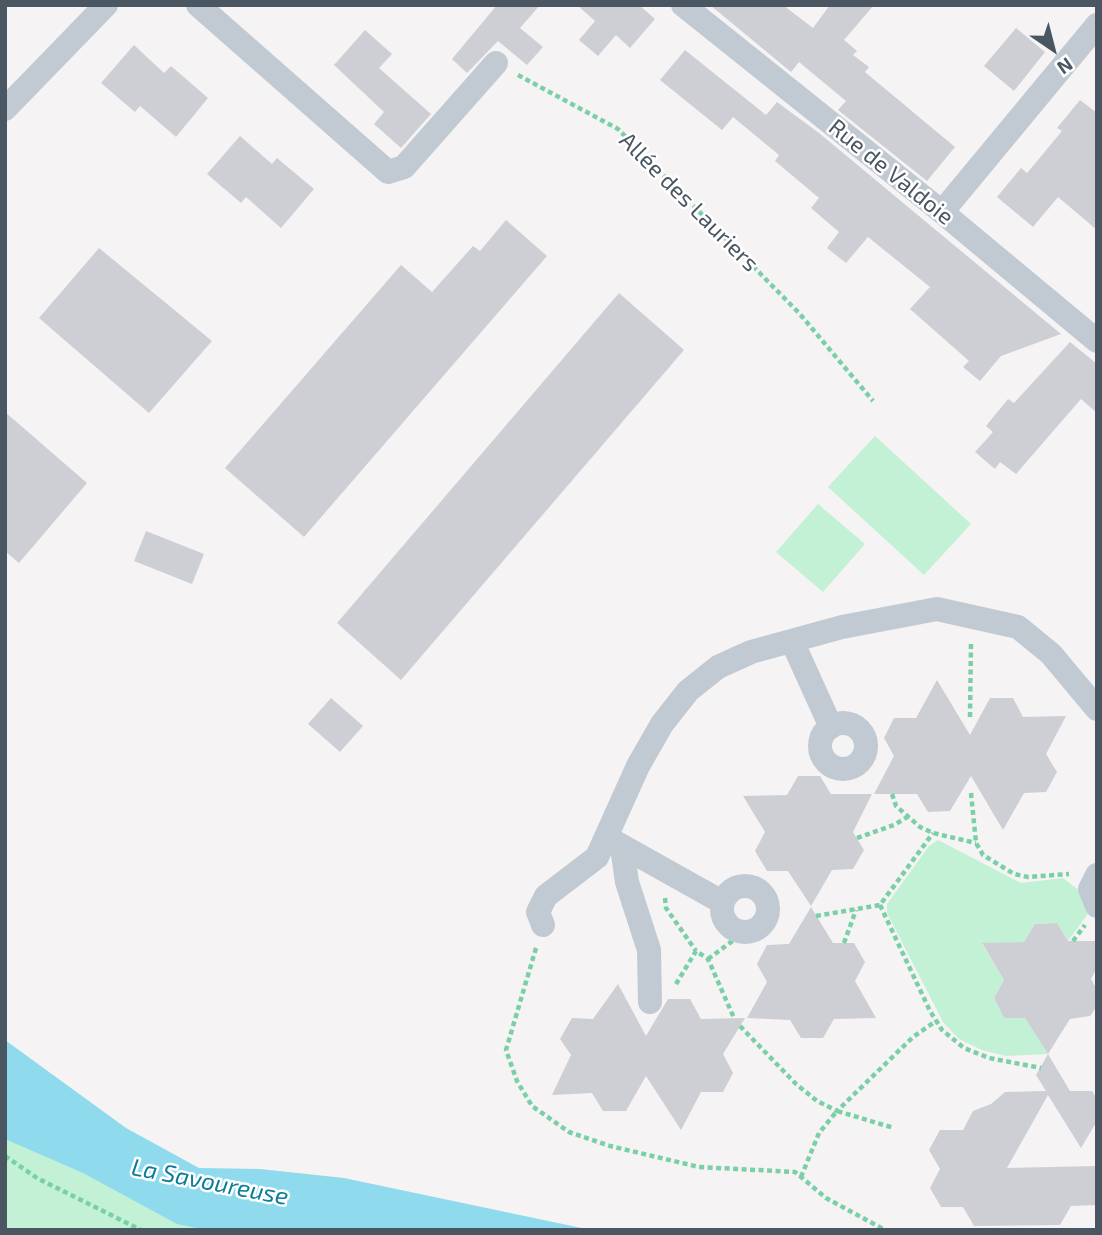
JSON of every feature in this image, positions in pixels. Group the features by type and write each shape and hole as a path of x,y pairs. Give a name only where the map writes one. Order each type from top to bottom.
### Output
{"street":[{"path":"5,109 106,5"},
{"path":"198,5 388,172 404,167 496,63"},
{"name":"Rue de Valdoie","path":"683,5 942,212 1097,341"},
{"path":"942,212 1097,25"},
{"path":"543,925 538,912 546,896 615,842 638,766 662,724 688,691 718,667 751,652 842,626 937,609 1018,627 1051,654 1097,709"},
{"path":"792,641 831,727"},
{"path":"615,842 722,902"},
{"path":"615,842 649,950 650,1002"},
{"path":"1096,876 1090,889 1097,906"},
{"path":"743,885 760,890 768,900 766,922 754,931 738,932 725,921 722,902 730,890 743,885"}],"path":[{"name":"Allée des Lauriers","path":"496,63 618,129 799,313 873,401"},
{"path":"970,717 968,656 975,618"},
{"path":"971,793 975,843 983,855 1014,874 1028,877 1076,874 1096,876"},
{"path":"892,794 896,806 933,833 975,843"},
{"path":"857,838 909,817"},
{"path":"816,916 880,905 933,833"},
{"path":"660,869 666,908 696,951"},
{"path":"880,905 936,1021 964,1048 989,1058 1041,1068"},
{"path":"844,943 856,910"},
{"path":"543,925 506,1050 517,1081 532,1105 569,1132 610,1146 699,1167 795,1172 826,1198 885,1230"},
{"path":"708,959 746,931"},
{"path":"801,1177 819,1133 837,1111 914,1037 936,1021"},
{"path":"740,1026 796,1084 817,1101 837,1111 894,1128"},
{"path":"5,1156 37,1178 141,1230"}],"green space":[{"path":"875,436 971,524 924,575 828,487"},
{"path":"818,504 865,544 823,592 776,552"},
{"path":"938,840 1021,883 1063,878 1081,892 1090,911 1068,941 1057,923 1035,924 1024,942 982,944 1004,980 994,998 1004,1017 1025,1018 1048,1054 1006,1056 982,1050 959,1039 943,1022 887,913 887,904 929,846"},
{"path":"5,1119 315,1230 5,1230"}],"water":[{"name":"La Savoureuse","path":"5,1040 126,1128 199,1168 260,1169 344,1178 591,1230 206,1230 177,1224 83,1173 5,1139"}],"building":[{"path":"497,5 540,5 520,28 543,47 527,65 498,41 467,73 452,59"},
{"path":"577,5 639,5 655,19 630,48 616,35 598,56 579,40 595,21"},
{"path":"710,5 783,5 813,28 830,5 874,5 844,40 857,51 853,55 869,67 865,72 955,147 927,181 838,110 846,101 799,62 791,72"},
{"path":"1016,28 1045,52 1014,91 984,66"},
{"path":"365,30 392,54 379,68 431,114 401,148 374,124 384,112 334,65"},
{"path":"134,45 164,73 171,66 208,98 176,137 140,106 135,112 101,83"},
{"path":"685,50 766,115 777,102 819,133 1061,334 1001,356 980,381 963,367 969,361 910,309 930,287 868,237 846,263 827,248 839,232 811,208 819,198 775,161 779,155 733,117 722,130 660,80"},
{"path":"1080,100 1097,113 1097,230 1058,197 1033,227 997,197 1021,168 1027,173 1062,131 1057,128"},
{"path":"240,136 272,164 277,158 314,189 281,228 246,197 241,203 207,174"},
{"path":"506,220 547,256 304,537 225,468 401,265 432,292 473,246 480,251"},
{"path":"99,248 212,341 149,413 39,318"},
{"path":"619,293 684,350 401,680 337,623"},
{"path":"1070,342 1097,364 1097,413 1081,399 1016,474 1000,462 995,469 975,452 993,432 986,426 1008,399 1014,403"},
{"path":"5,412 87,483 19,563 5,551"},
{"path":"146,531 204,554 192,584 134,561"},
{"path":"937,680 970,735 990,698 1013,698 1023,717 1066,716 1046,754 1057,772 1046,792 1024,793 1003,830 971,776 950,811 928,812 917,794 874,794 894,756 884,738 894,718 916,718"},
{"path":"331,698 363,726 340,752 308,724"},
{"path":"798,776 820,776 831,794 872,794 853,832 864,850 853,869 832,870 811,906 788,871 767,871 755,851 765,832 743,796 787,795"},
{"path":"811,907 833,943 854,943 865,962 855,981 876,1018 834,1019 823,1038 801,1038 790,1020 747,1018 767,982 757,964 767,945 789,944"},
{"path":"1057,923 1068,941 1097,941 1097,968 1091,979 1097,990 1097,1006 1090,1016 1070,1019 1048,1054 1025,1018 1004,1018 994,998 1004,980 982,943 1024,942 1035,924"},
{"path":"618,984 646,1036 668,999 690,999 701,1019 745,1018 723,1054 733,1073 723,1092 701,1092 681,1130 646,1076 626,1111 603,1111 592,1093 552,1095 571,1055 560,1039 572,1018 593,1019"},
{"path":"1048,1054 1070,1091 1092,1091 1097,1099 1097,1121 1081,1148 1048,1095 1007,1168 1097,1166 1097,1205 1071,1206 1060,1225 974,1226 963,1207 941,1207 930,1188 940,1169 929,1150 940,1130 963,1130 973,1111 991,1104 1005,1092 1046,1091 1036,1075"}]}
